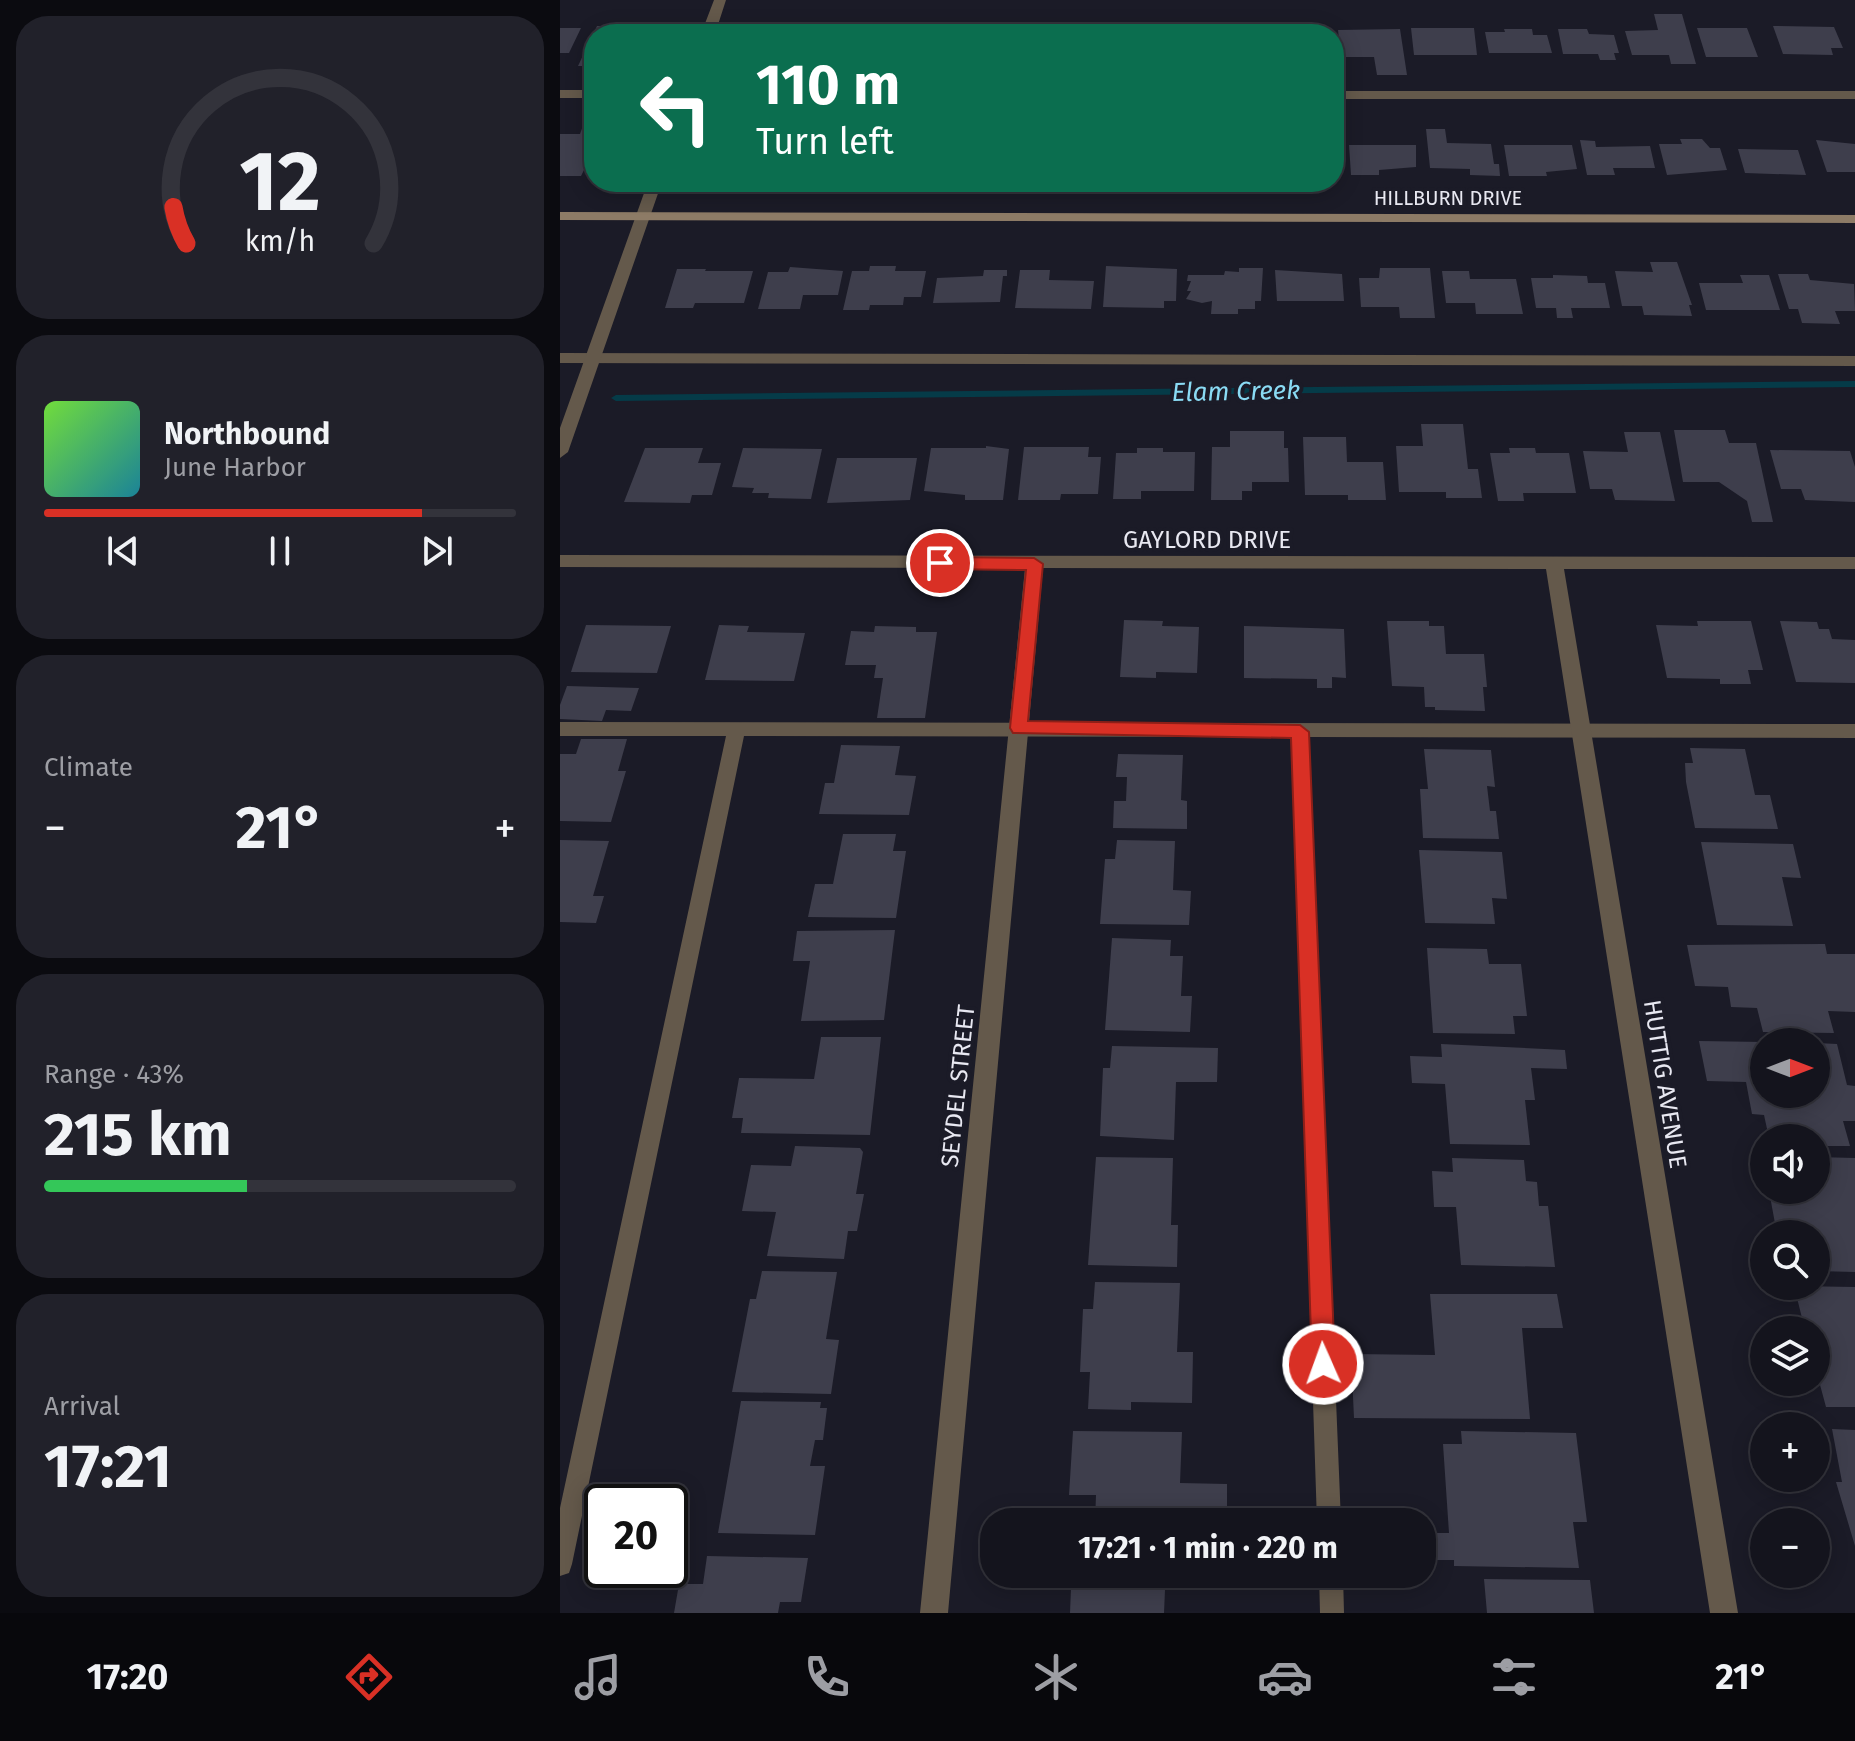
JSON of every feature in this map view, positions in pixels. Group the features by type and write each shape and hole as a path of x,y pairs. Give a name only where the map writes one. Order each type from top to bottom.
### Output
{"street":[{"path":"712,24 720,0"},
{"path":"560,452 651,192"},
{"name":"HILLBURN DRIVE","path":"560,216 1855,219"},
{"name":"GAYLORD DRIVE","path":"560,561 1855,563"},
{"name":"SEYDEL STREET","path":"934,1613 1034,564"},
{"name":"HUTTIG AVENUE","path":"1554,564 1724,1613"}],"lane":[{"path":"560,94 584,94"},
{"path":"1344,95 1855,95"},
{"path":"560,358 1855,361"},
{"path":"560,729 1855,731"},
{"path":"560,1564 736,731"},
{"path":"1300,732 1328,1508"},
{"path":"1331,1588 1332,1613"}],"building":[{"path":"1654,14 1682,14 1696,64 1671,64 1669,55 1632,55 1625,31 1658,30"},
{"path":"1773,26 1834,27 1843,48 1831,48 1833,55 1783,54"},
{"path":"560,28 581,28 569,53 560,53"},
{"path":"1411,28 1474,28 1477,55 1414,55"},
{"path":"1697,28 1747,28 1758,57 1706,57"},
{"path":"1400,29 1407,75 1377,75 1374,57 1344,57 1344,30"},
{"path":"1504,29 1532,29 1533,35 1547,35 1552,53 1489,53 1485,32 1505,32"},
{"path":"1558,29 1587,29 1589,34 1614,35 1619,53 1614,53 1616,60 1600,60 1598,54 1563,54"},
{"path":"584,123 584,170 581,176 560,176 560,134 580,134"},
{"path":"1426,129 1445,129 1447,143 1491,144 1494,164 1499,164 1500,176 1470,175 1470,169 1430,168"},
{"path":"1680,139 1702,139 1710,148 1720,148 1727,170 1667,175 1659,144 1682,144"},
{"path":"1580,140 1595,141 1596,147 1650,146 1655,168 1613,168 1615,175 1587,175"},
{"path":"1816,140 1855,144 1855,172 1827,172"},
{"path":"1349,145 1416,145 1416,167 1379,170 1379,175 1351,175"},
{"path":"1504,145 1572,145 1577,169 1546,172 1547,176 1509,176"},
{"path":"1738,149 1798,150 1806,175 1745,173"},
{"path":"1650,262 1677,262 1692,305 1689,305 1692,316 1644,315 1642,306 1622,306 1615,271 1653,272"},
{"path":"870,266 896,266 895,271 926,271 921,297 904,297 903,305 870,305 869,310 843,310 852,271 869,271"},
{"path":"1106,266 1177,269 1176,301 1164,301 1164,308 1103,307"},
{"path":"790,267 843,271 838,295 803,295 800,309 758,309 768,272 788,272"},
{"path":"1239,268 1263,268 1261,301 1255,301 1255,309 1238,309 1238,314 1211,314 1212,301 1202,303 1186,299 1191,291 1187,291 1191,281 1187,281 1188,275 1224,275 1225,271 1239,272"},
{"path":"1380,268 1430,268 1435,318 1400,318 1399,307 1361,307 1359,278 1379,278"},
{"path":"677,269 753,271 744,303 695,303 693,308 665,308"},
{"path":"984,270 1007,270 1007,276 1003,276 1000,302 933,303 937,278 983,276"},
{"path":"1020,270 1050,270 1049,280 1094,281 1091,309 1015,308"},
{"path":"1275,270 1342,274 1344,301 1277,301"},
{"path":"1442,271 1469,271 1470,279 1516,279 1523,314 1476,314 1475,303 1446,303"},
{"path":"1778,274 1808,274 1810,280 1854,284 1855,311 1835,311 1840,324 1802,323 1798,309 1789,309"},
{"path":"1553,275 1587,276 1588,283 1605,283 1610,308 1571,308 1573,318 1557,318 1556,308 1536,308 1531,278 1553,278"},
{"path":"1740,275 1769,275 1780,310 1706,310 1699,283 1743,283"},
{"path":"1421,424 1463,424 1468,469 1478,469 1482,498 1446,498 1446,492 1399,492 1396,446 1423,446"},
{"path":"1674,430 1725,430 1729,443 1756,443 1773,522 1752,522 1747,501 1719,482 1683,482"},
{"path":"1230,431 1284,431 1289,482 1252,482 1252,491 1242,491 1242,500 1211,500 1212,447 1230,447"},
{"path":"1624,432 1660,432 1675,501 1615,500 1612,489 1590,489 1583,451 1628,452"},
{"path":"1303,437 1346,437 1347,462 1383,462 1386,500 1348,500 1348,495 1305,495"},
{"path":"986,446 1009,449 1003,500 965,500 965,495 924,491 931,448"},
{"path":"1024,447 1089,447 1088,457 1101,457 1098,494 1061,494 1060,500 1018,500"},
{"path":"645,448 703,448 698,463 721,463 712,495 692,495 690,503 624,502"},
{"path":"743,448 822,449 811,499 768,498 769,493 752,493 754,488 732,487"},
{"path":"1137,448 1195,452 1194,491 1141,491 1141,499 1113,499 1116,453 1137,453"},
{"path":"1509,448 1535,448 1536,453 1569,453 1576,493 1523,493 1524,501 1498,501 1490,453 1510,453"},
{"path":"1770,450 1850,451 1855,467 1855,502 1805,500 1801,489 1781,489"},
{"path":"837,458 917,458 910,500 827,503"},
{"path":"1124,620 1163,621 1162,626 1199,627 1197,673 1156,672 1156,678 1120,677"},
{"path":"1387,621 1429,621 1429,626 1444,626 1446,654 1484,654 1487,687 1483,687 1485,711 1435,710 1435,707 1425,707 1424,687 1392,686"},
{"path":"1697,621 1751,621 1763,670 1748,670 1751,684 1720,684 1720,679 1667,678 1656,625 1698,626"},
{"path":"1780,621 1817,622 1819,629 1829,629 1832,639 1855,640 1855,683 1796,682"},
{"path":"586,625 671,626 657,673 571,672"},
{"path":"719,625 749,626 747,632 805,633 794,681 705,680"},
{"path":"875,626 916,627 916,632 937,632 925,718 877,718 883,678 874,678 876,665 845,665 851,631 874,632"},
{"path":"1244,626 1344,629 1346,678 1332,677 1332,688 1317,688 1317,679 1244,678"},
{"path":"567,686 639,688 631,711 606,710 602,721 560,719 560,705"},
{"path":"581,739 627,739 618,771 626,771 611,822 560,821 560,754 576,754"},
{"path":"841,745 900,746 895,775 916,776 909,815 819,814 825,783 834,783"},
{"path":"1690,748 1745,749 1755,795 1770,795 1778,829 1695,828 1686,782 1685,763 1693,763"},
{"path":"1424,749 1491,750 1495,787 1487,786 1490,811 1496,811 1499,839 1423,838 1420,789 1428,789"},
{"path":"1118,754 1183,755 1181,800 1187,801 1187,829 1113,828 1114,801 1126,801 1127,777 1116,777"},
{"path":"843,834 896,834 893,851 906,851 896,918 808,917 815,884 833,884"},
{"path":"560,840 609,841 593,896 604,896 596,923 560,922"},
{"path":"1117,840 1175,841 1173,890 1191,891 1189,925 1100,924 1105,859 1115,859"},
{"path":"1701,842 1793,844 1801,878 1782,877 1793,926 1717,925"},
{"path":"1419,850 1502,852 1507,899 1492,898 1495,924 1425,923"},
{"path":"895,930 884,1020 801,1021 810,961 793,961 797,931"},
{"path":"1112,938 1171,940 1170,956 1183,956 1181,996 1192,996 1190,1032 1105,1030"},
{"path":"1825,944 1827,954 1855,954 1855,1012 1828,1011 1834,1033 1830,1033 1830,1028 1762,1028 1757,1008 1731,1007 1728,987 1695,986 1687,945"},
{"path":"1427,948 1487,949 1489,964 1521,964 1527,1016 1513,1016 1515,1034 1433,1033"},
{"path":"821,1037 881,1037 870,1135 741,1133 743,1118 732,1118 739,1078 814,1079"},
{"path":"1699,1041 1750,1042 1750,1103 1746,1082 1707,1081"},
{"path":"1441,1044 1565,1050 1567,1069 1531,1068 1535,1100 1525,1100 1530,1145 1450,1144 1445,1084 1412,1083 1410,1056 1442,1057"},
{"path":"1830,1044 1837,1044 1847,1085 1855,1086 1855,1121 1843,1121 1850,1146 1830,1146 1830,1124 1766,1124 1764,1115 1752,1114 1751,1108 1830,1108"},
{"path":"1112,1046 1218,1048 1217,1082 1176,1082 1174,1140 1100,1136 1103,1068 1110,1068"},
{"path":"795,1146 860,1148 863,1152 856,1194 864,1194 857,1231 848,1231 844,1259 767,1256 776,1212 742,1211 751,1165 791,1166"},
{"path":"1096,1157 1173,1158 1171,1225 1178,1225 1177,1267 1088,1265"},
{"path":"1830,1157 1855,1158 1855,1272 1830,1271 1830,1220 1774,1220 1771,1204 1830,1204"},
{"path":"1452,1158 1524,1160 1526,1181 1537,1182 1539,1206 1548,1206 1555,1267 1461,1265 1456,1207 1434,1207 1432,1171 1453,1172"},
{"path":"762,1271 837,1272 826,1339 839,1340 831,1394 732,1392 750,1299 756,1299"},
{"path":"1095,1282 1180,1283 1177,1352 1193,1352 1192,1403 1131,1402 1131,1410 1088,1409 1090,1372 1080,1372 1083,1309 1093,1309"},
{"path":"1830,1287 1855,1287 1855,1407 1826,1407 1823,1396 1830,1396 1830,1316 1802,1316 1798,1300 1830,1300"},
{"path":"1430,1294 1557,1294 1563,1328 1522,1328 1530,1419 1354,1418 1351,1354 1435,1355"},
{"path":"741,1401 821,1402 820,1408 827,1408 823,1440 815,1440 810,1466 825,1466 815,1535 718,1533"},
{"path":"1832,1429 1855,1430 1855,1546 1836,1482 1842,1482"},
{"path":"1073,1431 1182,1432 1180,1483 1227,1484 1227,1508 1096,1508 1096,1495 1069,1495"},
{"path":"1461,1431 1576,1433 1587,1522 1573,1522 1579,1568 1454,1566 1454,1560 1436,1560 1436,1533 1449,1533 1443,1444 1462,1444"},
{"path":"707,1556 808,1558 801,1602 780,1602 778,1613 674,1613 678,1588 703,1584"},
{"path":"1484,1579 1590,1580 1594,1613 1487,1613"},
{"path":"1071,1588 1165,1590 1164,1613 1070,1613"}],"waterway":[{"name":"Elam Creek","path":"616,398 1855,384"}],"route":[{"path":"940,563 1034,564 1019,728 1300,732 1323,1364"}]}
